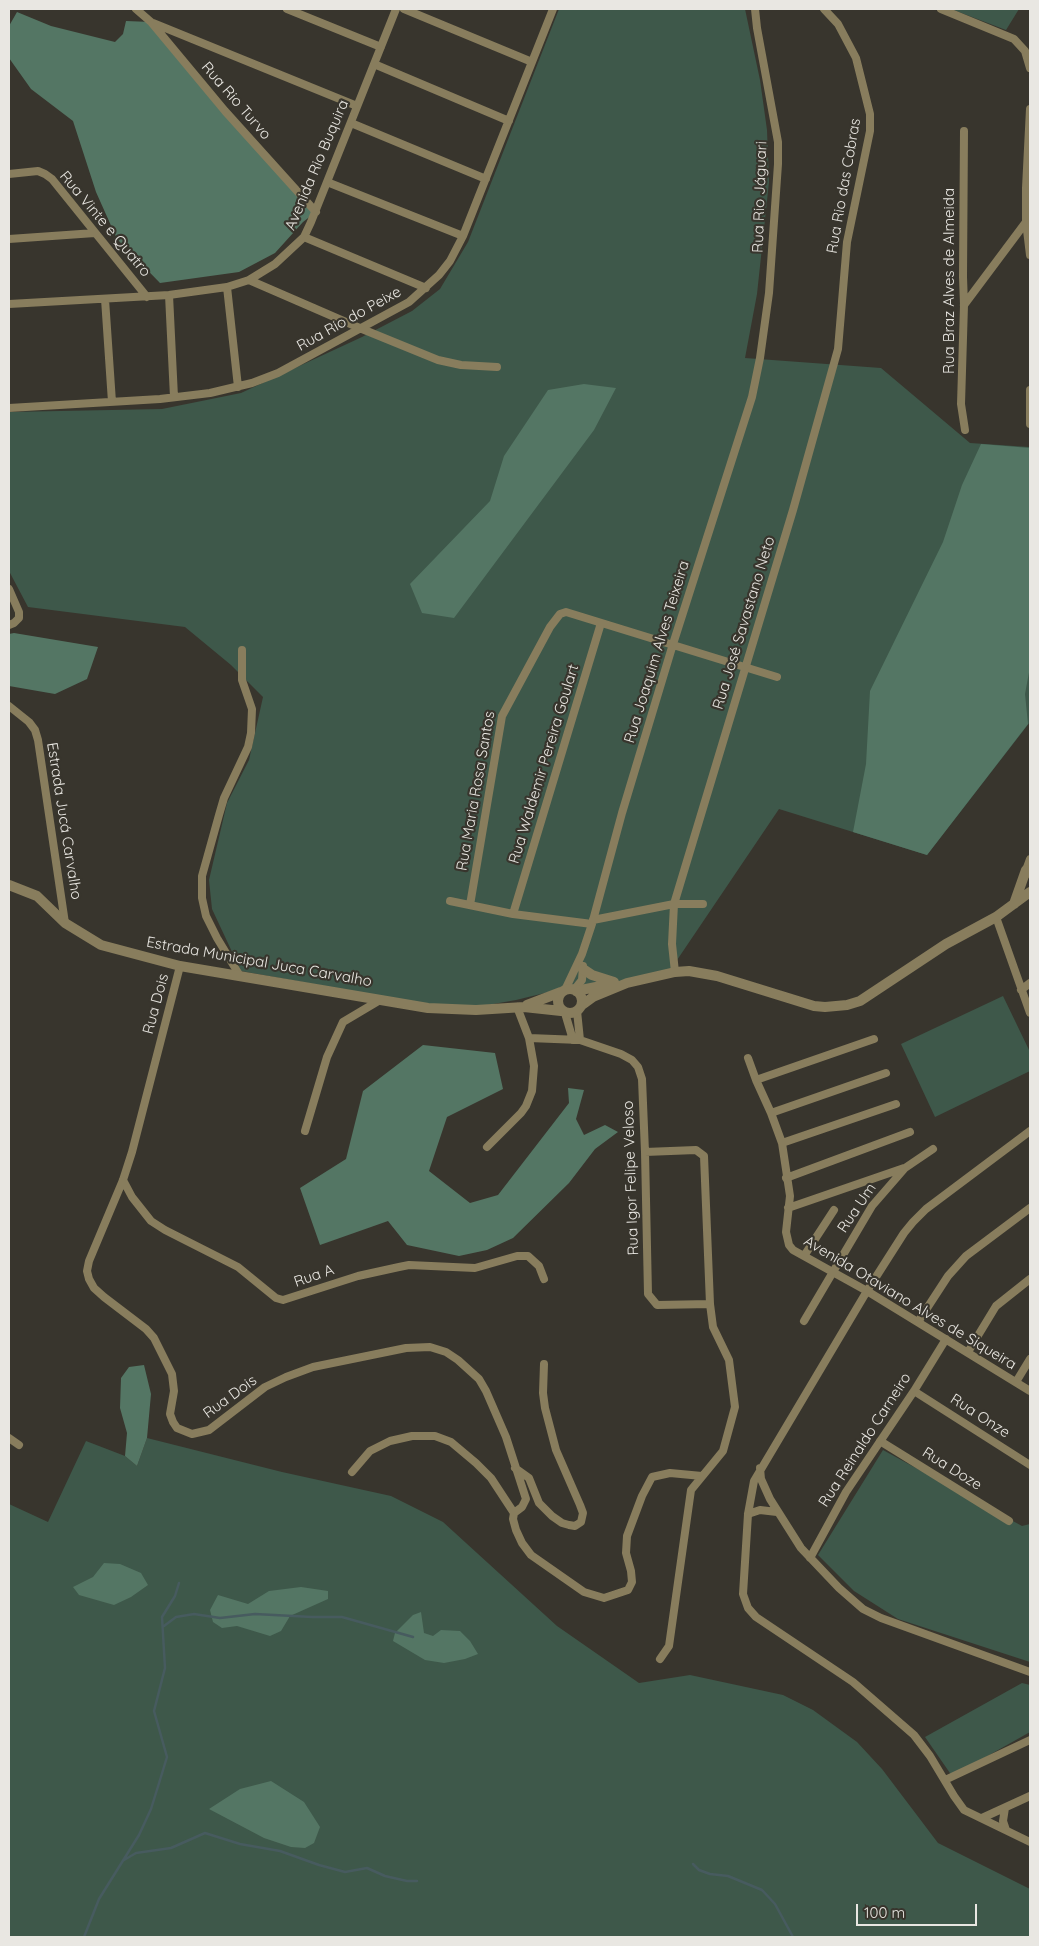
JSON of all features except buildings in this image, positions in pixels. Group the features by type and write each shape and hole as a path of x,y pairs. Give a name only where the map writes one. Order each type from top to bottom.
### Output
{"street":[{"name":"Rua Rio Turvo","path":"136,9 151,22 225,111 316,212"},
{"path":"287,9 381,46"},
{"name":"Avenida Rio Buquira","path":"9,304 147,297 227,287 250,280 275,264 304,237 316,212 396,9"},
{"path":"404,9 532,62"},
{"name":"Rua Rio do Peixe","path":"9,408 174,397 210,393 238,387 278,372 362,329 409,302 426,288 450,261 463,236 553,9"},
{"name":"Rua Rio Jáguari","path":"755,9 778,142 769,293 760,358"},
{"name":"Rua Rio das Cobras","path":"824,9 838,24 856,58 870,114 870,132 847,242 838,350"},
{"path":"941,9 1014,39 1024,51 1030,68"},
{"path":"151,22 357,106"},
{"path":"374,64 509,121"},
{"path":"1030,109 1027,147 1030,255"},
{"path":"350,123 486,179"},
{"name":"Rua Braz Alves de Almeida","path":"964,131 964,305 961,404 965,430"},
{"name":"Rua Vinte e Quatro","path":"9,174 38,172 45,174 147,297"},
{"path":"327,182 463,236"},
{"path":"964,305 1028,224"},
{"path":"9,238 95,233"},
{"path":"304,237 426,288"},
{"path":"250,280 362,329 452,364 497,367"},
{"path":"227,287 238,387"},
{"path":"169,295 174,397"},
{"path":"105,299 112,402"},
{"name":"Rua José Savastano Neto","path":"674,972 672,944 674,904 746,667 838,350"},
{"name":"Rua Joaquim Alves Teixeira","path":"569,991 593,922 622,812 673,644 752,398 760,358"},
{"path":"1030,390 1030,424"},
{"path":"9,589 19,612 19,618 14,624 9,625"},
{"name":"Rua Maria Rosa Santos","path":"470,905 502,716 555,619 560,614 566,612 601,622"},
{"path":"601,622 777,677"},
{"name":"Rua Waldemir Pereira Goulart","path":"514,914 601,622"},
{"path":"240,976 206,916 202,898 202,876 224,798 248,747 251,733 252,709 242,680 242,650"},
{"name":"Estrada Jucá Carvalho","path":"9,706 29,722 35,730 38,740 65,923"},
{"path":"1014,904 1028,872 1030,859"},
{"name":"Estrada Municipal Juca Carvalho","path":"9,885 37,896 65,923 101,945 180,966 428,1008 476,1010 520,1007"},
{"path":"520,1007 569,991 622,983 674,972 702,972 814,1006 847,1005 860,1001 946,944 996,917 1030,892"},
{"path":"450,901 514,914 593,922 674,904 703,904"},
{"path":"996,917 1030,1013"},
{"path":"577,1040 557,1000 582,980 582,954"},
{"name":"Rua Dois","path":"180,966 123,1180 89,1261 87,1271 94,1288 146,1329 154,1338 172,1374 174,1391 170,1414 173,1422 178,1428 192,1434 209,1430 265,1387 313,1367 406,1348 430,1348 446,1352 458,1360 478,1379 486,1391 499,1419 526,1499 522,1507 514,1513"},
{"path":"583,969 592,975 622,983"},
{"path":"520,1007 571,1014 593,997 622,983"},
{"path":"1021,990 1030,983"},
{"path":"569,991 581,997 577,1040"},
{"path":"305,1131 327,1057 343,1022 380,1000"},
{"path":"487,1147 521,1113 532,1091 534,1066 529,1038 520,1007"},
{"name":"Rua Igor Felipe Veloso","path":"529,1038 577,1040 620,1054 632,1060 638,1067 642,1079 648,1294 657,1305 710,1304"},
{"path":"756,1080 874,1039"},
{"name":"Avenida Otaviano Alves de Siqueira","path":"748,1058 782,1143 790,1196 786,1232 789,1244 793,1250 867,1291 1030,1391"},
{"path":"771,1112 886,1072"},
{"path":"782,1143 896,1104"},
{"path":"1030,1131 926,1209 904,1233 867,1291 754,1481 748,1514 743,1594 748,1608 756,1617 852,1682 914,1735 930,1756 964,1810 1030,1842"},
{"path":"786,1178 910,1132"},
{"name":"Rua Um","path":"804,1321 872,1206 905,1168 933,1149"},
{"path":"645,1152 696,1150 704,1156 710,1304 713,1327 729,1360 735,1407 723,1450 691,1490 669,1646 660,1659"},
{"path":"788,1208 905,1168"},
{"name":"Rua A","path":"123,1180 132,1197 151,1221 238,1268 276,1298 283,1300 358,1276 399,1266 475,1268 517,1256 528,1256 539,1266 544,1279"},
{"path":"918,1322 948,1276 966,1256 1030,1208"},
{"path":"804,1256 834,1210"},
{"path":"968,1352 996,1306 1030,1279"},
{"name":"Rua Reinaldo Carneiro","path":"810,1558 846,1492 914,1391 946,1338"},
{"path":"1016,1382 1030,1359"},
{"path":"516,1468 529,1478 539,1504 552,1516 569,1525 575,1526 581,1522 583,1513 556,1450 545,1408 543,1394 544,1364"},
{"name":"Rua Onze","path":"914,1391 1030,1465"},
{"path":"352,1472 370,1451 390,1441 421,1435 444,1438 491,1478 514,1513 513,1519 516,1530 532,1555 584,1592 604,1598 622,1594 628,1590 632,1582 626,1553 627,1536 652,1477 670,1472 702,1476"},
{"path":"9,1438 19,1445"},
{"name":"Rua Doze","path":"880,1441 1009,1521"},
{"path":"760,1468 761,1479 777,1512 800,1548 857,1604 881,1618 1030,1672"},
{"path":"748,1514 760,1510 777,1512"},
{"path":"945,1780 1030,1740"},
{"path":"982,1818 1030,1796"},
{"path":"1005,1808 1002,1814 1006,1830"}],"green space":[{"path":"559,9 745,9 760,80 767,130 769,182 757,294 745,358 881,368 970,443 1029,447 1030,722 927,855 779,809 671,969 613,983 553,991 476,1007 429,1004 241,971 212,909 209,880 227,803 249,760 263,697 231,665 185,627 28,607 9,571 9,412 162,409 241,393 362,337 412,311 440,289 468,242"},
{"path":"951,9 1019,9 1006,30"},
{"path":"17,12 51,26 115,42 123,34 126,21 151,22 316,212 303,222 275,253 239,272 160,283 117,239 96,192 73,121 31,89 9,58 9,26"},
{"path":"584,384 616,388 594,430 454,618 422,613 410,584 490,501 504,456 548,390"},
{"path":"981,444 1030,448 1030,667 1025,694 1028,724 927,855 853,832 866,764 870,691 943,542 962,485"},
{"path":"14,633 98,647 87,679 55,694 9,686 9,634"},
{"path":"1003,996 1030,1052 1030,1071 935,1117 901,1044"},
{"path":"423,1045 495,1053 503,1089 447,1117 429,1171 470,1203 498,1195 569,1103 568,1088 584,1090 576,1119 584,1135 605,1125 618,1132 595,1149 569,1183 513,1238 487,1250 459,1256 407,1245 388,1221 320,1245 300,1188 346,1159 363,1091"},
{"path":"144,1365 151,1394 147,1438 137,1466 125,1456 127,1433 120,1408 121,1378 129,1367"},
{"path":"147,1438 282,1472 391,1496 443,1522 557,1626 639,1683 690,1675 783,1695 813,1710 857,1742 882,1769 938,1843 1030,1889 1030,1937 9,1937 9,1504 48,1522 86,1441 125,1456 137,1466"},
{"path":"883,1450 1022,1526 1030,1524 1030,1662 898,1619 854,1591 818,1555"},
{"path":"104,1563 120,1564 141,1573 148,1585 131,1597 114,1605 79,1595 73,1587 93,1577"},
{"path":"301,1587 328,1591 328,1599 290,1616 281,1631 270,1636 237,1626 222,1628 213,1622 210,1610 218,1595 248,1604 269,1591"},
{"path":"421,1612 424,1633 433,1636 441,1630 460,1631 470,1641 478,1654 465,1659 444,1663 425,1660 393,1641 395,1633 413,1615"},
{"path":"1022,1683 1030,1685 1030,1732 952,1776 925,1737"},
{"path":"271,1781 304,1802 320,1827 314,1843 305,1848 291,1847 264,1838 209,1809 240,1789"}],"waterway":[{"path":"84,1937 99,1899 139,1835 151,1809 167,1757 154,1711 165,1668 162,1617 175,1596 179,1583"},
{"path":"164,1626 176,1617 194,1614 220,1618 255,1614 342,1617 413,1637"},
{"path":"124,1860 136,1853 171,1848 205,1833 240,1844 280,1851 345,1872 367,1868 385,1876 407,1881 417,1881"},
{"path":"693,1864 699,1870 710,1874 728,1876 762,1890 775,1904 793,1937"}]}
